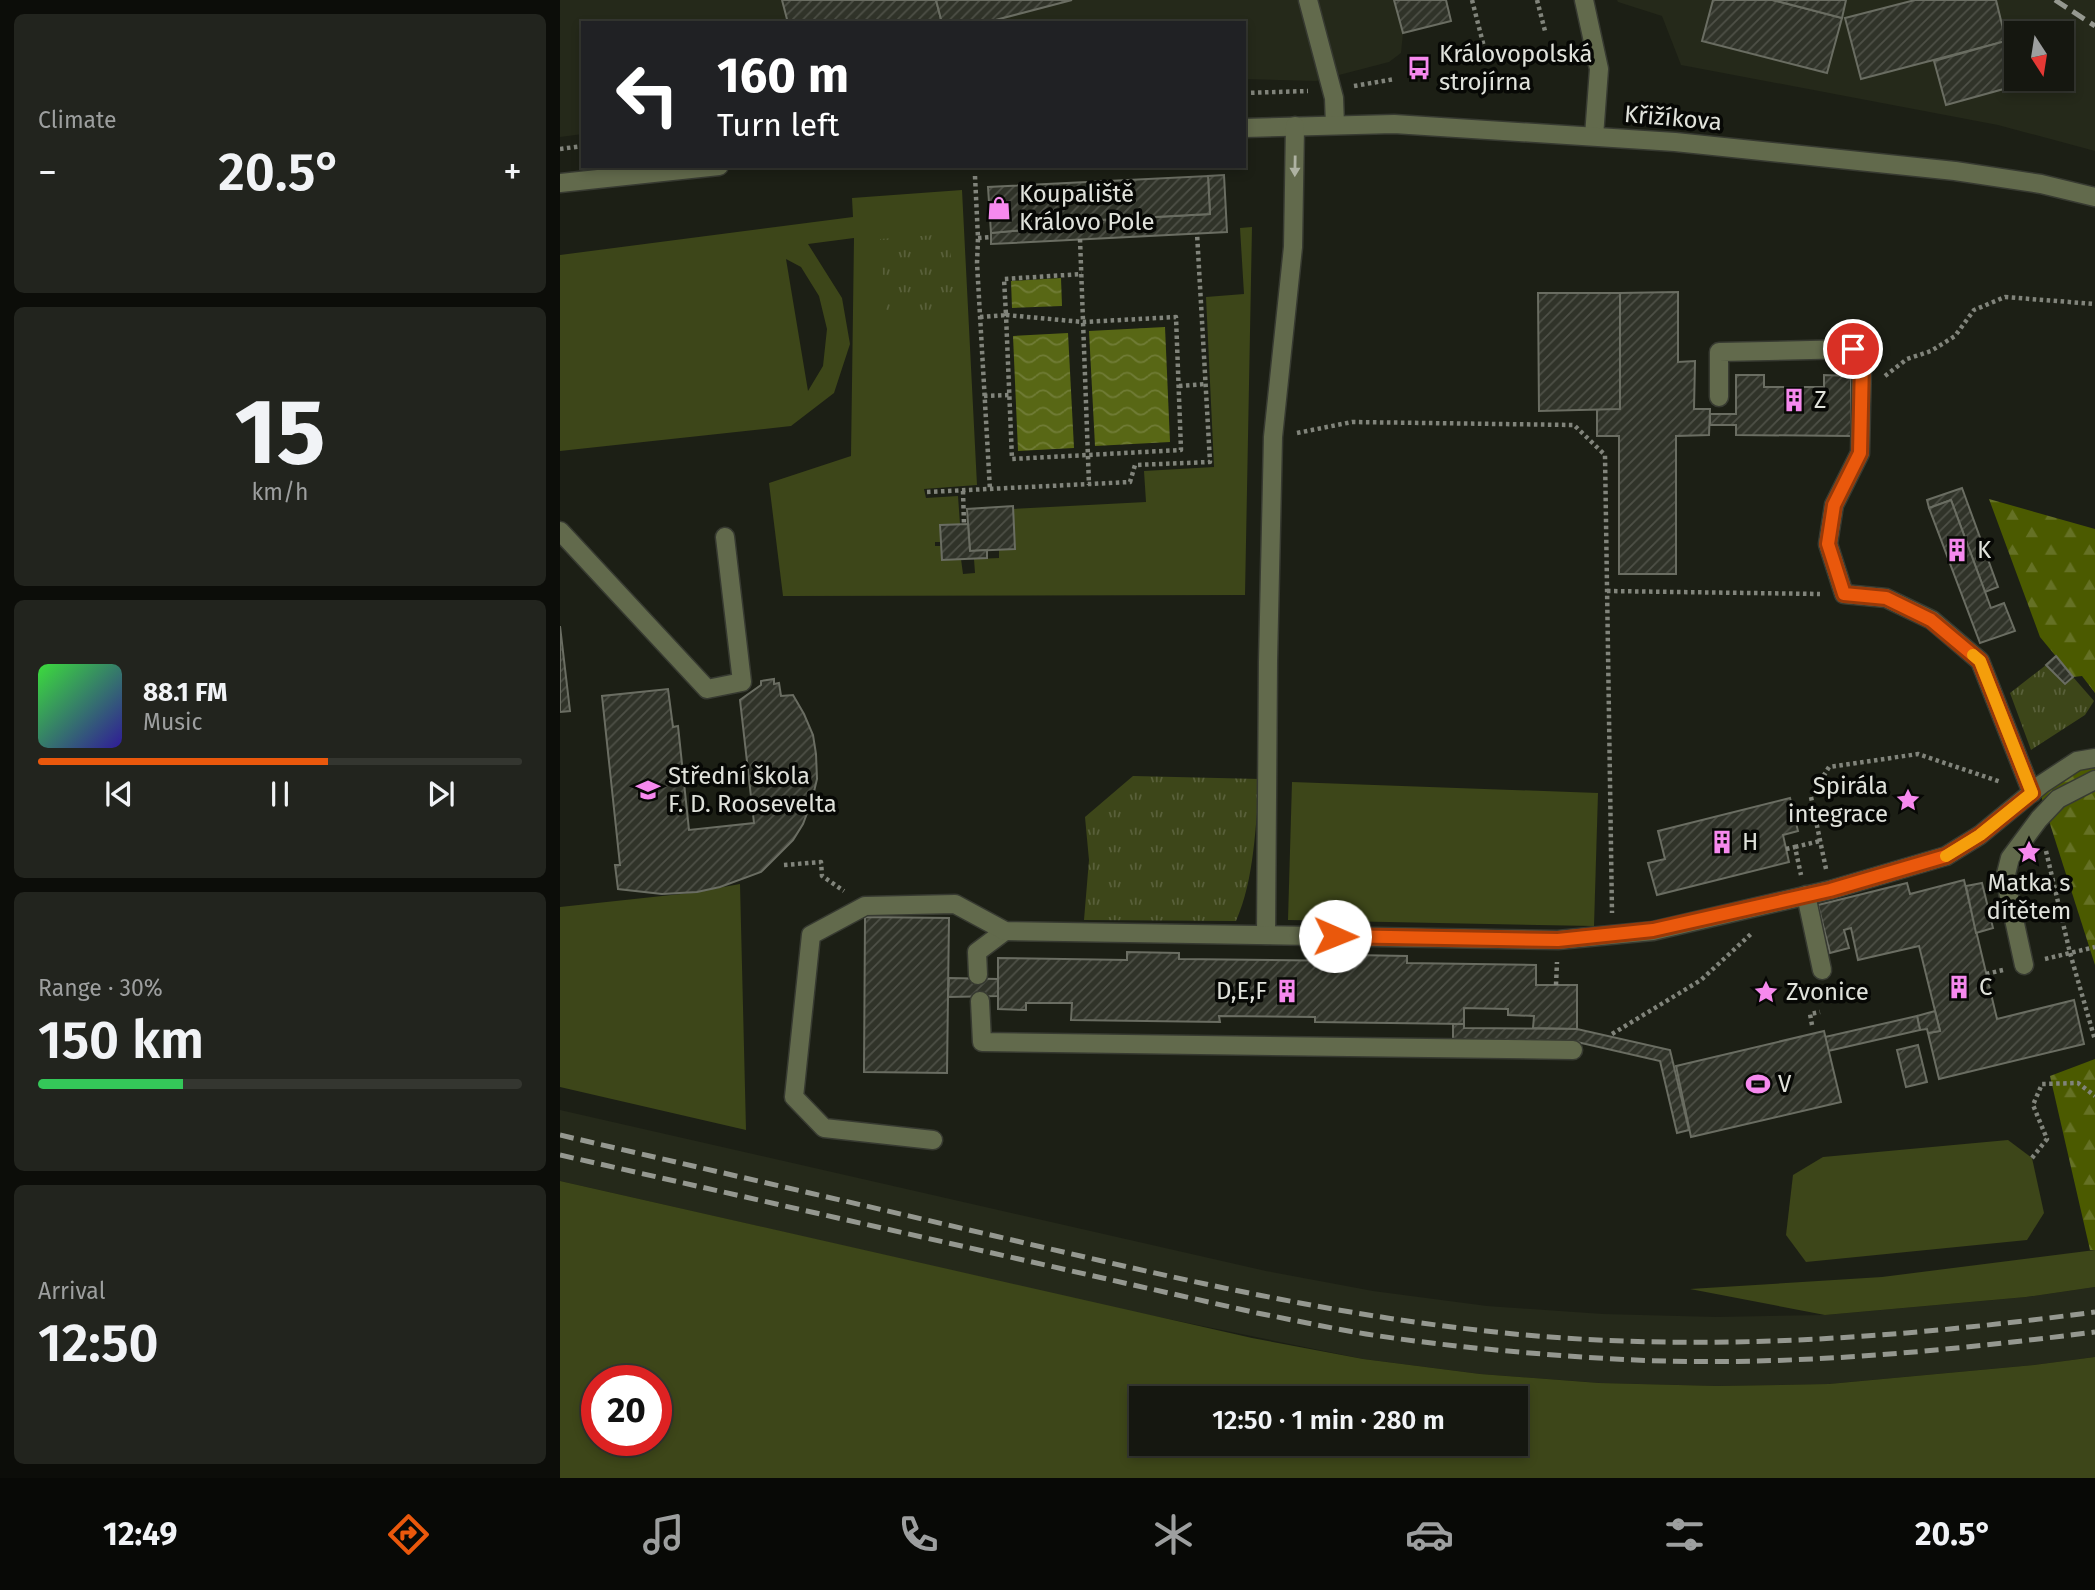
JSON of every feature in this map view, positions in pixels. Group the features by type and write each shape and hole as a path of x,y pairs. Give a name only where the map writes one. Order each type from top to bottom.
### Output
{"street":[{"path":"1308,0 1334,98 1335,125"},
{"path":"1584,0 1599,69 1594,136"},
{"name":"Křižíkova","path":"1246,128 1404,125 1675,142 1955,171 2041,184 2095,197"},
{"path":"1266,935 1273,437 1293,237 1295,126"},
{"path":"560,183 700,168"},
{"path":"1719,397 1719,352 1853,349 1862,361 1860,453 1834,505 1828,544 1844,594 1886,598 1931,620 1980,661 2032,793"},
{"path":"560,531 707,689 742,682 725,537"},
{"path":"933,1140 824,1128 794,1097 811,935 865,906 955,904 1005,931 1558,940 1653,930 1830,890 1946,856 1980,835 2077,761 2095,758"},
{"path":"2024,965 2005,878 2010,858 2039,819 2058,799 2095,780"},
{"path":"1797,897 1822,970"},
{"path":"978,975 977,952 1005,931"},
{"path":"980,1001 982,1042 1573,1050"}],"path":[{"path":"1472,0 1484,47"},
{"path":"1536,0 1545,31"},
{"path":"560,149 581,146"},
{"path":"975,176 989,490"},
{"path":"927,492 1130,482 1135,465 1210,462 1197,233"},
{"path":"978,238 991,237"},
{"path":"1080,239 1089,485"},
{"path":"980,317 1006,315 1083,322 1176,317 1181,450 1012,459 1006,315 1004,279 1082,274"},
{"path":"1861,406 1885,376 1907,359 1931,351 1955,336 1974,310 2004,297 2095,304"},
{"path":"1179,386 1205,384"},
{"path":"984,396 1009,395"},
{"path":"1273,437 1352,422 1574,425 1605,455 1612,934"},
{"path":"962,491 964,524"},
{"path":"1607,591 1844,594"},
{"path":"1830,890 1811,797 1829,767 1918,754 2032,793"},
{"path":"2039,819 2070,953 2095,1040"},
{"path":"1786,849 1820,841"},
{"path":"1612,1034 1701,980 1797,897 1795,847"},
{"path":"783,865 821,862 822,876 865,906"},
{"path":"2024,965 2095,947"},
{"path":"1812,1025 1810,1014 1820,1012"},
{"path":"2032,1158 2047,1139 2033,1105 2042,1084 2078,1083 2095,1096"}],"shaded area":[{"name":"Královopolská strojírna","path":"560,0 1446,0 1451,21 1403,33 1401,53 1389,62 1316,81 1246,79 1246,21 581,21 581,134 560,137"},
{"name":"Královopolská strojírna","path":"1617,0 2095,0 2095,151 1998,125 1681,65 1662,16"},
{"path":"560,1110 1266,1271 1373,1291 1487,1306 1603,1314 1717,1317 1825,1315 2026,1297 2095,1287 2095,1357 1829,1384 1717,1386 1600,1383 1480,1374 1363,1359 1129,1311 560,1181"}],"green space":[{"path":"962,190 977,485 924,489 926,498 958,496 960,524 940,525 940,542 935,542 935,546 941,546 942,560 961,559 963,574 975,573 974,559 999,558 999,550 1013,509 1146,502 1144,471 1214,467 1206,297 1244,294 1240,228 1252,227 1245,595 783,596 769,483 851,456 854,238 808,244 842,298 850,344 834,393 791,426 560,451 560,255 853,217 852,198","holes":["786,259 801,267 819,296 827,329 823,366 808,391"]},
{"path":"949,234 955,308 886,313 880,239"},
{"path":"1989,499 2095,529 2095,693 2082,676 2073,677 2040,637"},
{"path":"2046,665 2065,684 2073,677 2094,701 2085,715 2031,750 2010,693"},
{"path":"2095,755 2095,965 2035,777"},
{"path":"1133,776 1260,779 1251,870 1236,921 1084,920 1089,860 1085,817"},
{"path":"1292,782 1598,793 1594,926 1288,920"},
{"path":"740,884 746,1130 560,1087 560,907 690,893"},
{"path":"2095,1059 2095,1250 2090,1250 2050,1076"},
{"path":"2008,1140 2032,1158 2044,1213 2027,1240 1806,1262 1786,1235 1793,1175 1823,1157"},
{"path":"560,1181 1252,1338 1363,1359 1480,1374 1599,1383 1717,1386 1829,1384 2095,1357 2095,1478 560,1478"},
{"path":"2095,1250 2095,1287 2026,1297 1825,1315 1690,1289 1882,1277"}],"water":[{"path":"1061,278 1062,306 1012,308 1011,281"},
{"path":"1165,327 1170,442 1095,446 1089,331"},
{"path":"1068,333 1074,448 1018,451 1013,336"}],"building":[{"path":"782,0 936,0 941,21 787,21"},
{"path":"936,0 1072,0 992,21 941,21"},
{"path":"1394,0 1446,0 1451,21 1403,33"},
{"path":"1713,0 1772,0 1842,18 1827,73 1702,41"},
{"path":"1773,0 1846,0 1842,18"},
{"path":"1915,0 1996,0 2004,42 1861,79 1845,18"},
{"path":"2004,41 2004,89 1946,105 1934,61"},
{"path":"1224,175 1227,232 991,244 991,233 1025,230 1025,224 1210,214 1208,176"},
{"path":"1208,176 1210,214 1025,224 1025,230 991,233 988,187"},
{"path":"1678,292 1678,362 1695,361 1694,409 1710,409 1709,435 1676,436 1676,574 1619,574 1619,436 1597,436 1597,409 1620,409 1620,293"},
{"path":"1538,293 1620,293 1620,409 1539,411"},
{"name":"Z","path":"1736,375 1764,375 1764,387 1824,387 1824,375 1851,376 1851,436 1736,435 1736,425 1710,425 1710,414 1736,414"},
{"path":"1962,488 1998,587 1985,592 1951,500 1929,508 1927,500"},
{"name":"K","path":"1951,500 1991,608 2004,603 2015,631 1980,643 1929,508"},
{"path":"1013,506 1015,549 970,551 967,509"},
{"path":"968,524 970,551 987,550 987,558 942,560 940,525"},
{"path":"560,626 570,711 560,712"},
{"path":"2056,656 2073,677 2065,684 2046,665"},
{"name":"Střední škola F. D. Roosevelta","path":"774,679 774,684 779,683 781,696 793,695 804,714 813,735 816,754 817,779 812,800 803,824 793,840 761,872 720,887 697,892 662,894 618,889 615,865 620,865 602,696 668,689 673,727 678,726 689,830 754,823 740,700 761,685 761,681"},
{"name":"H","path":"1790,798 1798,831 1783,835 1789,862 1657,895 1648,863 1665,859 1658,831"},
{"name":"C","path":"1964,880 1997,1019 2074,1000 2084,1044 1939,1079 1928,1033 1940,1031 1919,946 1858,960 1851,928 1844,930 1849,948 1830,953 1818,905 1907,883 1910,894"},
{"path":"1982,883 1993,928 1976,933 1966,886"},
{"path":"865,917 949,918 947,1073 864,1072"},
{"name":"D,E,F","path":"1127,952 1179,953 1179,959 1355,961 1355,955 1407,956 1407,963 1536,965 1536,985 1577,985 1577,1029 1533,1028 1534,1016 1508,1015 1508,1009 1464,1008 1464,1024 1315,1022 1315,1017 1219,1016 1220,1022 1071,1020 1072,1003 1026,1003 1026,1010 998,1009 998,958 1127,960"},
{"path":"949,978 998,979 998,996 948,997"},
{"path":"1935,1011 1940,1031 1928,1033 1927,1029 1920,1030 1917,1016"},
{"path":"1917,1016 1920,1030 1828,1051 1825,1037"},
{"path":"1453,1024 1464,1024 1464,1028 1577,1029 1670,1050 1689,1130 1677,1133 1660,1061 1577,1042 1453,1041"},
{"name":"V","path":"1824,1031 1841,1102 1691,1137 1676,1066"},
{"path":"1918,1045 1927,1082 1906,1087 1897,1050"}],"railway":[{"path":"2055,0 2095,26"},
{"path":"560,1135 1239,1291 1362,1314 1486,1331 1638,1342 1791,1340 1943,1330 2095,1312"},
{"path":"560,1155 1257,1313 1366,1334 1453,1346 1598,1358 1723,1362 1847,1357 2095,1332"}],"slow traffic":[{"path":"1946,856 1980,835 2032,793 1980,661 1973,655"}],"place":[{"name":"Královopolská strojírna","path":"1419,68"},
{"name":"Koupaliště Královo Pole","path":"999,208"},
{"name":"Z","path":"1794,400"},
{"name":"K","path":"1957,550"},
{"name":"Střední škola F. D. Roosevelta","path":"648,790"},
{"name":"Spirála integrace","path":"1908,800"},
{"name":"H","path":"1722,842"},
{"name":"Matka s dítětem","path":"2029,852"},
{"name":"C","path":"1959,987"},
{"name":"D,E,F","path":"1287,991"},
{"name":"Zvonice","path":"1766,992"},
{"name":"V","path":"1758,1084"}],"route":[{"path":"1335,936 1558,940 1653,930 1830,890 1946,856 1980,835 2032,793 1980,661 1931,620 1886,598 1844,594 1828,544 1834,505 1860,453 1862,361 1853,349"}]}
